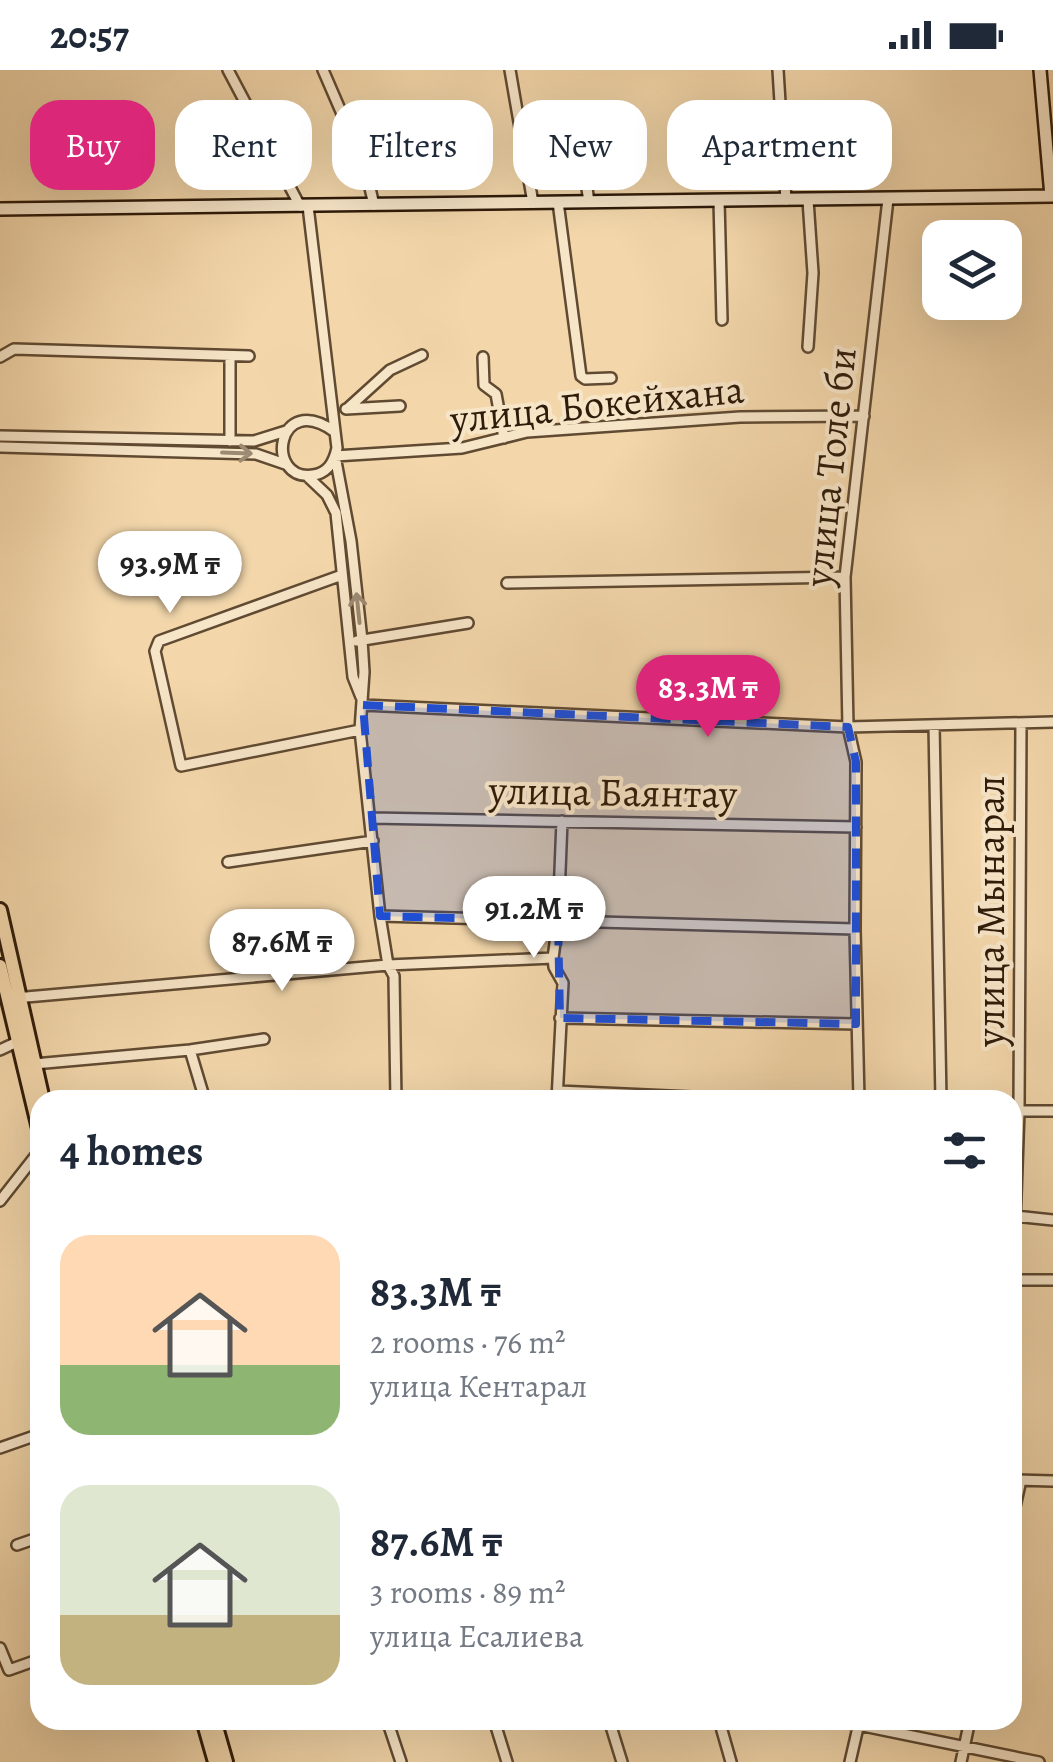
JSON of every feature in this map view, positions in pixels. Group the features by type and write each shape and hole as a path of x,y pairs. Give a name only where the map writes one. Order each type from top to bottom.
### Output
{"main road":[{"path":"0,209 1052,196 1040,70"},
{"path":"0,910 14,998 16,1042 30,1095"},
{"path":"0,966 14,998 40,1090"},
{"path":"206,1730 214,1762"},
{"path":"217,1730 226,1762"}],"street":[{"path":"228,70 304,206 337,448 328,469 306,476"},
{"path":"323,70 364,167 374,205"},
{"path":"510,70 533,203"},
{"path":"778,70 786,200"},
{"path":"587,190 589,202"},
{"name":"улица Толе би","path":"859,1090 856,762 848,727 845,578 888,199"},
{"path":"719,200 722,320"},
{"path":"808,200 813,273 808,348"},
{"path":"558,202 581,376 585,380 611,378"},
{"path":"0,356 14,349 249,356"},
{"path":"347,409 390,370 422,355"},
{"path":"230,356 230,441"},
{"path":"483,357 484,385 496,394 504,438"},
{"path":"318,421 332,396"},
{"path":"334,410 400,406"},
{"name":"улица Бокейхана","path":"335,456 462,448 526,432 740,417 864,416"},
{"path":"0,436 254,442 306,420 318,421 335,432"},
{"path":"286,431 282,442 286,464"},
{"path":"0,446 256,454 306,476 327,494 336,513 353,677 363,705"},
{"path":"335,456 362,640 360,730 380,916 388,966 394,976 396,1090"},
{"path":"342,575 159,640 155,651 181,766 360,730"},
{"path":"508,583 845,578"},
{"path":"349,642 468,623"},
{"path":"363,705 848,727 1053,722"},
{"name":"улица Мынарал","path":"1016,1090 1021,723"},
{"path":"934,725 941,1090"},
{"name":"улица Баянтау","path":"370,818 856,826"},
{"path":"557,1090 563,982 553,958 562,821"},
{"path":"228,862 372,841"},
{"path":"380,916 855,929"},
{"path":"14,998 388,966 553,958"},
{"path":"560,1018 856,1024"},
{"path":"34,1064 264,1039"},
{"path":"0,1050 16,1042"},
{"path":"190,1050 202,1090"},
{"path":"1022,1111 1053,1112"},
{"path":"0,1201 30,1163"},
{"path":"1022,1217 1053,1220"},
{"path":"1022,1280 1053,1280"},
{"path":"0,1448 30,1438"},
{"path":"1022,1480 1053,1481"},
{"path":"16,1545 30,1540"},
{"path":"0,1648 10,1670 30,1663"},
{"path":"391,1730 401,1762"},
{"path":"497,1730 507,1762"},
{"path":"612,1730 622,1762"},
{"path":"721,1730 731,1762"},
{"path":"850,1762 857,1730"},
{"path":"890,1730 1039,1762"},
{"path":"962,1762 968,1730"}],"highlighted area":[{"path":"363,705 848,727 856,762 856,1024 560,1018 558,921 380,916"}]}
